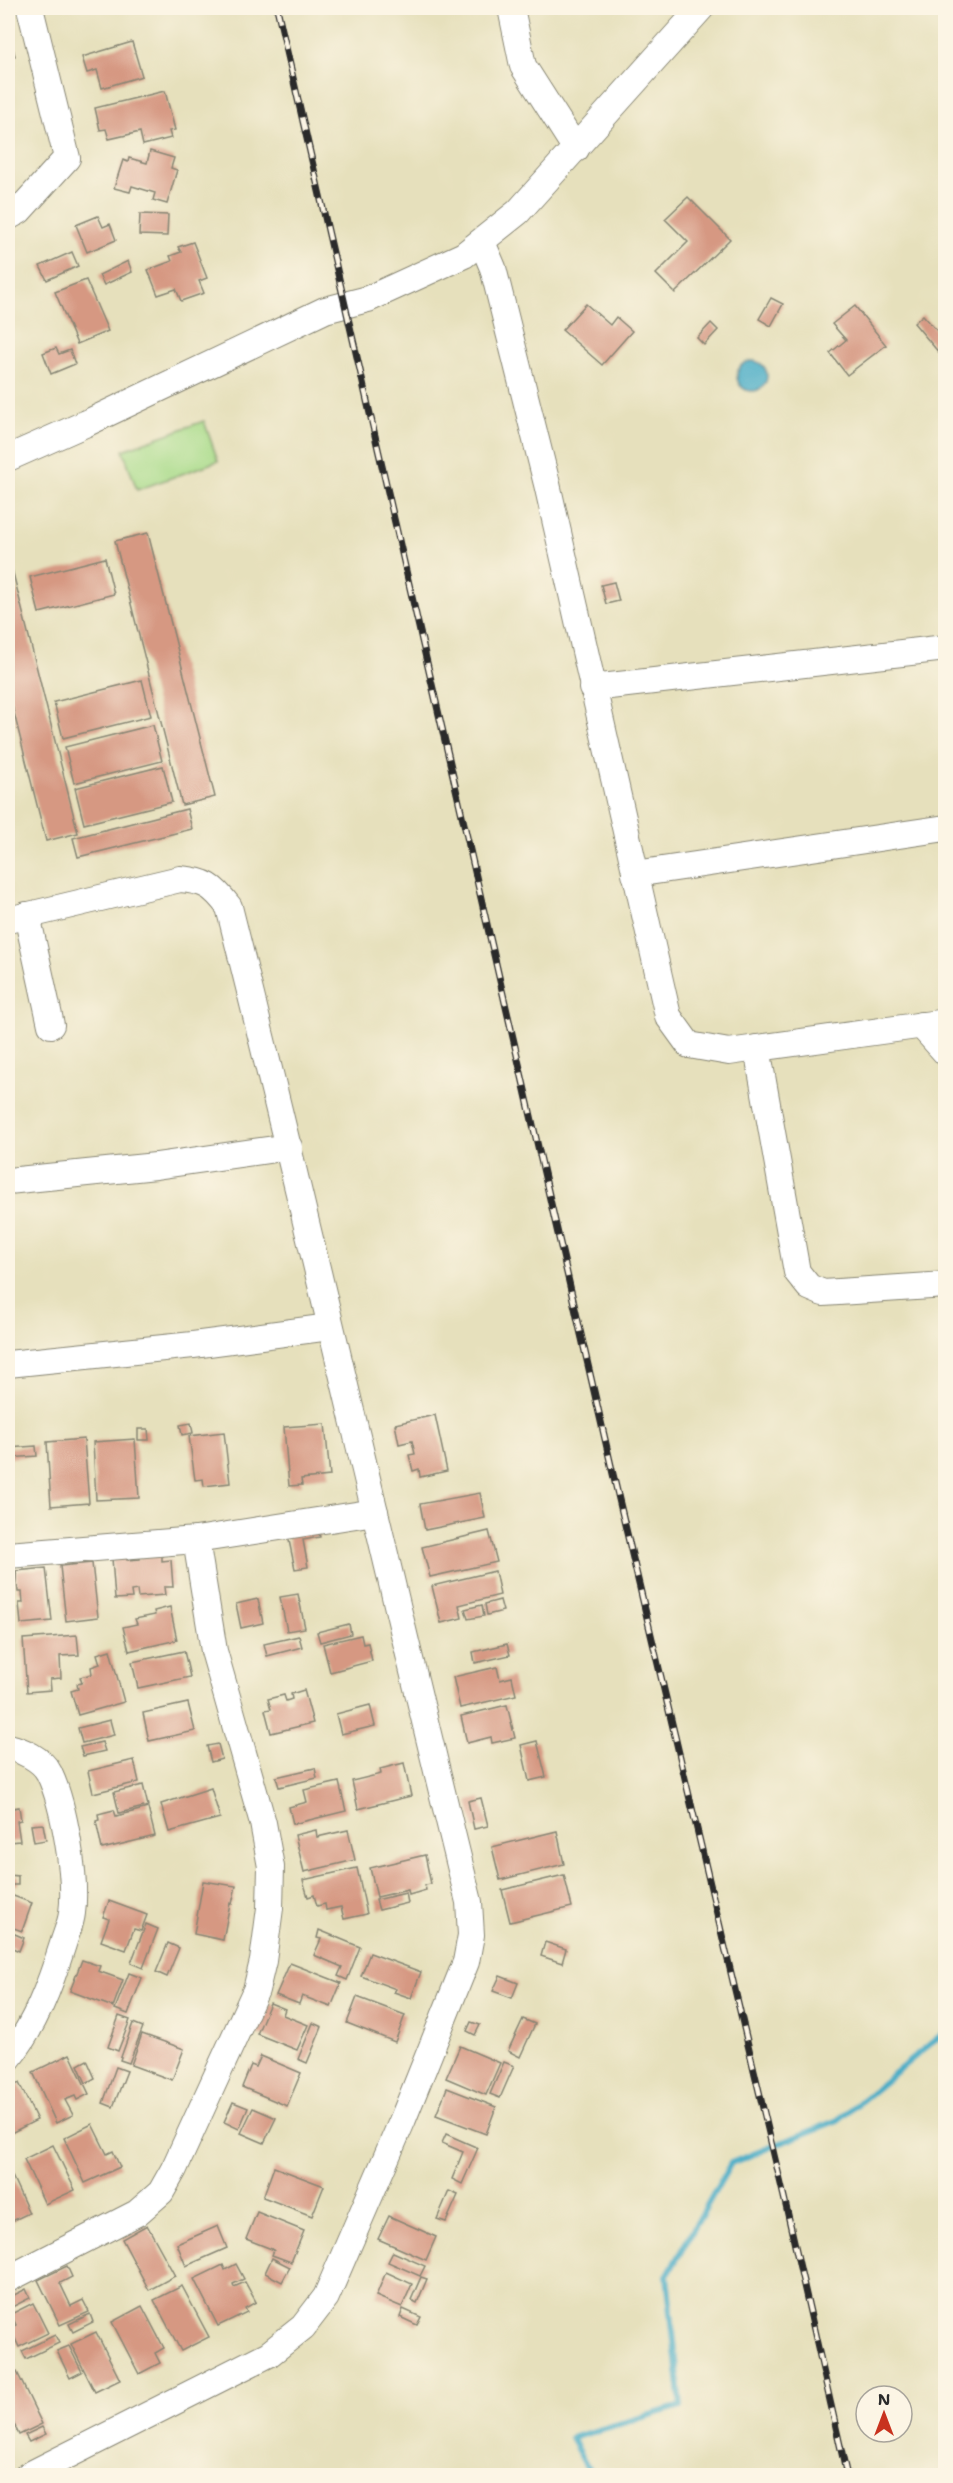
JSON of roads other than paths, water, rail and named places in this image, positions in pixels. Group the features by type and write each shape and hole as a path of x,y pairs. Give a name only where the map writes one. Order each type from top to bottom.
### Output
{"street":[{"path":"8,216 19,211 67,158 30,8"},
{"path":"511,8 523,66 576,149"},
{"path":"8,458 325,310 368,299 464,255 518,212 701,8"},
{"path":"482,242 493,268 533,427 668,1016 689,1045 729,1052 933,1023 945,1053"},
{"path":"592,688 945,648"},
{"path":"635,874 945,828"},
{"path":"27,2475 269,2354 303,2327 326,2297 403,2119 466,1962 471,1935 469,1902 330,1327 289,1147 229,907 215,889 199,881 180,879 17,918 51,1025"},
{"path":"757,1048 797,1272 809,1287 823,1293 945,1285"},
{"path":"8,1181 156,1166 289,1147"},
{"path":"8,1364 193,1345 330,1327"},
{"path":"8,1554 196,1540 375,1512"},
{"path":"8,2278 137,2213 161,2192 174,2169 256,1990 261,1971 270,1908 271,1867 263,1823 214,1651 196,1540"},
{"path":"8,1747 24,1751 48,1771 62,1815 72,1874 72,1913 54,1973 25,2036 8,2059"}],"water":[{"path":"752,361 758,362 766,370 766,382 758,390 752,391 746,390 738,382 737,376 738,370 746,362"}],"waterway":[{"path":"592,2476 571,2438 681,2406 667,2276 731,2163 838,2120 946,2031"}],"railway":[{"path":"277,8 613,1474 784,2197 847,2476"}]}
